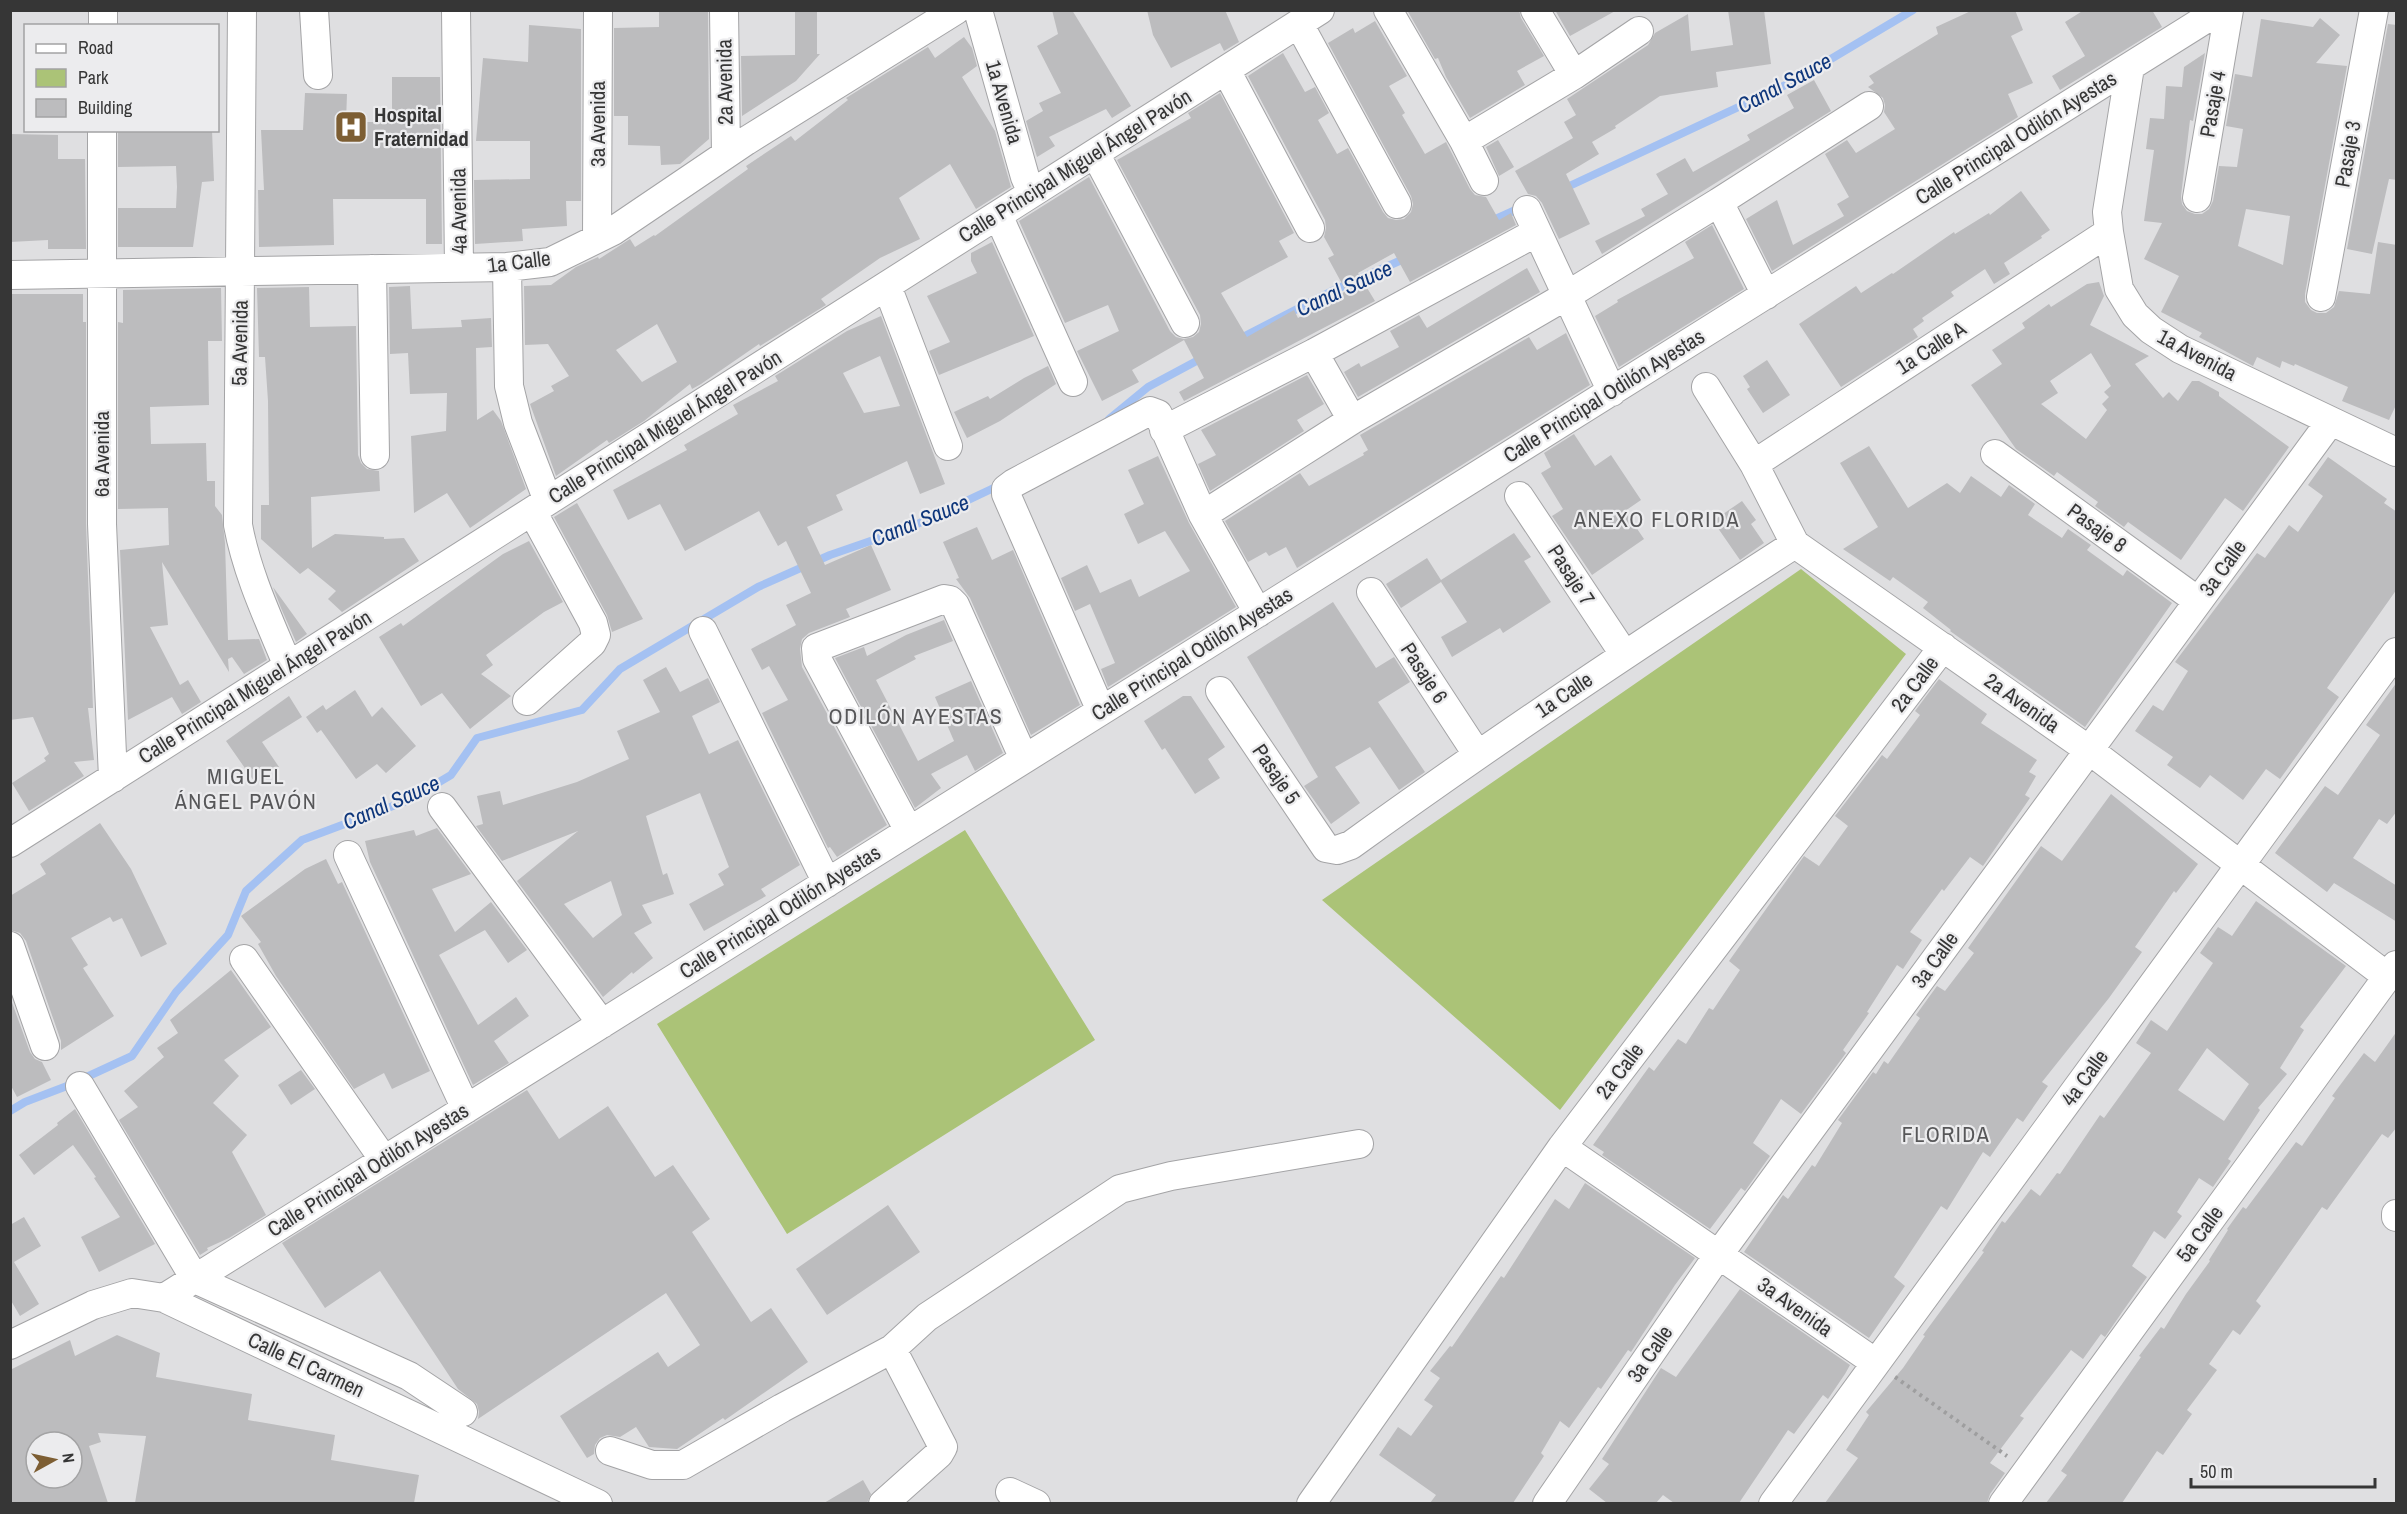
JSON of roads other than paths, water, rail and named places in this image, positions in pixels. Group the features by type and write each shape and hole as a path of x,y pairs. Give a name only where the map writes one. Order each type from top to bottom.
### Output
{"street":[{"name":"5a Avenida","path":"242,10 238,525 242,549 288,666"},
{"path":"314,10 318,75"},
{"name":"4a Avenida","path":"456,10 459,267"},
{"name":"3a Avenida","path":"597,238 598,10"},
{"name":"2a Avenida","path":"724,10 726,154"},
{"name":"1a Calle","path":"10,275 507,267 550,261 613,231 726,154 956,10"},
{"name":"1a Avenida","path":"978,10 1025,177 1032,193"},
{"path":"1388,10 1464,141 1484,181"},
{"path":"1535,10 1574,75"},
{"name":"Calle Principal Odilón Ayestas","path":"164,1298 2220,10"},
{"name":"Pasaje 4","path":"2197,198 2229,10"},
{"name":"Pasaje 3","path":"2321,297 2374,10"},
{"path":"1309,17 1398,204"},
{"name":"Calle Principal Miguel Ángel Pavón","path":"10,843 1309,17"},
{"path":"1464,141 1574,75 1639,31"},
{"name":"1a Avenida","path":"2130,67 2107,212 2119,289 2134,315 2151,330 2180,349 2397,452"},
{"path":"1226,70 1310,228"},
{"path":"1203,515 1352,420 1566,296 1869,106"},
{"name":"6a Avenida","path":"102,132 100,274 102,524 112,778"},
{"path":"1095,153 1185,323"},
{"path":"1719,202 1766,295"},
{"path":"998,215 1072,382"},
{"path":"1164,430 1314,353 1532,221 1612,392"},
{"name":"1a Calle A","path":"1754,464 2109,232"},
{"path":"507,267 509,386 540,506 593,623 596,635 592,643 527,700"},
{"path":"372,269 375,455"},
{"path":"887,286 948,446"},
{"path":"1314,353 1352,420"},
{"name":"2a Avenida","path":"1706,387 1754,464 1794,544 2089,750 2240,866 2392,971"},
{"path":"1101,711 1006,494 1006,489 1150,411 1158,414 1203,515 1258,613"},
{"name":"3a Calle","path":"1547,1503 1719,1254 2330,422"},
{"name":"Pasaje 8","path":"1995,454 2198,602"},
{"name":"Pasaje 7","path":"1520,496 1624,654"},
{"name":"1a Calle","path":"1337,850 1351,845 1477,754 1624,654 1794,544"},
{"name":"Pasaje 6","path":"1371,592 1477,754"},
{"path":"909,831 817,659 816,648 944,599 950,600 955,605 1024,759"},
{"path":"703,631 827,883"},
{"name":"2a Calle","path":"1311,1503 1562,1148 1943,647"},
{"name":"4a Calle","path":"1773,1503 2397,652"},
{"name":"Pasaje 5","path":"1220,691 1326,848 1337,850"},
{"path":"442,807 602,1024"},
{"path":"348,855 466,1109"},
{"path":"10,946 45,1046"},
{"path":"244,959 384,1160"},
{"name":"5a Calle","path":"2003,1503 2392,971"},
{"path":"80,1086 195,1279 409,1376 463,1412"},
{"path":"610,1451 652,1464 683,1465 892,1349 927,1317 1120,1189 1171,1176 1359,1144"},
{"name":"3a Avenida","path":"1562,1148 1876,1364"},
{"name":"Calle El Carmen","path":"10,1345 93,1305 122,1296 132,1293 164,1298 598,1503"},
{"path":"883,1503 939,1454 943,1447 892,1349"},
{"path":"1010,1492 1036,1503"}],"waterway":[{"name":"Canal Sauce","path":"1563,189 1794,81 1913,10"},
{"name":"Canal Sauce","path":"1489,222 1522,207"},
{"name":"Canal Sauce","path":"1239,339 1330,292 1406,258"},
{"name":"Canal Sauce","path":"1109,419 1148,387 1204,357"},
{"name":"Canal Sauce","path":"10,1111 25,1102 67,1086 132,1056 176,992 228,935 246,891 302,840 409,800 451,775 477,738 582,710 620,669 758,587 830,555 911,527 1000,485"}],"place":[{"name":"Hospital Fraternidad","path":"351,127"}],"district":[{"name":"ANEXO FLORIDA","path":"1657,519"},
{"name":"ODILÓN AYESTAS","path":"916,716"},
{"name":"MIGUEL ÁNGEL PAVÓN","path":"246,788"},
{"name":"FLORIDA","path":"1946,1134"}]}
